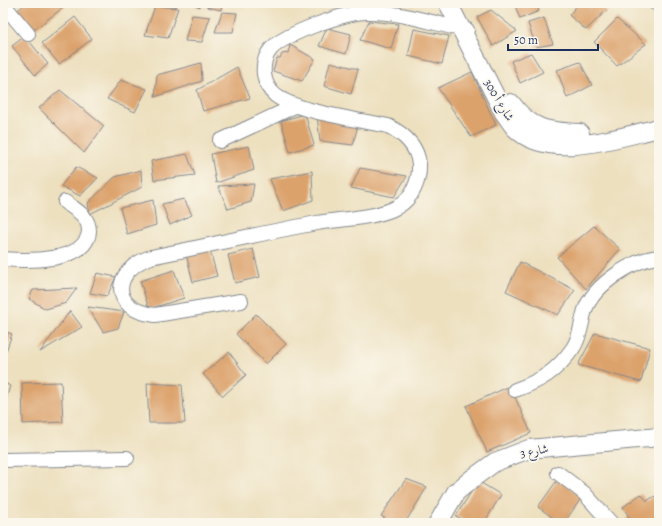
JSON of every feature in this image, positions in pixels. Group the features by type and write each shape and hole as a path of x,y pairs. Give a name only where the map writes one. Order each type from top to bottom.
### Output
{"street":[{"name":"شارع أ 300","path":"448,3 466,30"},
{"name":"شارع أ 300","path":"458,3 466,30 504,113 515,128 522,133 544,144 584,144 610,133 659,116"},
{"path":"655,3 659,4"},
{"path":"3,4 28,34"},
{"path":"242,301 155,315 130,307 120,294 120,288 123,279 133,266 141,260 151,257 317,223 388,212 407,200 414,191 418,180 418,158 407,138 398,131 388,126 295,106 274,94 268,87 264,78 265,59 270,50 286,39 334,18 365,12 383,12 466,30"},
{"path":"220,141 295,106"},
{"name":"شارع أ 300","path":"610,133 659,128"},
{"path":"3,259 28,262 76,252 84,245 88,235 89,226 86,218 65,202"},
{"path":"515,390 537,382 556,368 565,358 574,347 581,331 586,310 599,290 629,266 650,258 659,257"},
{"name":"شارع 3","path":"438,523 456,492 473,478 496,462 528,449 644,439 659,436"},
{"path":"3,460 127,458"},
{"path":"558,472 584,493 611,523"}],"building":[{"path":"26,3 68,4 31,32 16,12"},
{"path":"163,3 177,3 176,7"},
{"path":"190,3 201,3 200,7"},
{"path":"208,3 222,3 221,10 207,7"},
{"path":"514,3 536,3 539,11 520,19"},
{"path":"579,3 604,3 610,7 586,30 569,15"},
{"path":"155,6 178,8 168,38 145,35"},
{"path":"491,10 517,31 493,46 477,17"},
{"path":"222,12 237,13 233,32 215,32"},
{"path":"192,15 210,17 202,42 185,41"},
{"path":"75,17 92,39 59,64 42,43"},
{"path":"544,18 553,44 536,47 528,23"},
{"path":"617,19 646,44 617,66 594,42"},
{"path":"369,21 398,24 391,49 360,40"},
{"path":"327,28 351,34 346,54 319,46"},
{"path":"414,29 449,36 442,64 408,56"},
{"path":"25,36 48,64 35,75 12,46"},
{"path":"290,45 315,59 302,81 273,71 277,58 280,58 282,54 288,53"},
{"path":"531,53 543,72 520,83 511,61"},
{"path":"330,62 358,69 351,94 324,86"},
{"path":"580,62 592,85 567,98 557,70"},
{"path":"201,63 202,81 155,97 157,75"},
{"path":"237,67 250,98 203,111 197,90"},
{"path":"472,72 496,125 471,137 438,88"},
{"path":"121,80 147,89 135,112 107,99"},
{"path":"60,90 104,126 84,153 39,108"},
{"path":"305,114 314,145 290,152 281,121"},
{"path":"317,116 359,121 353,145 320,141"},
{"path":"249,146 254,170 216,183 211,154"},
{"path":"187,154 195,175 154,180 151,161"},
{"path":"76,167 98,178 80,196 61,186"},
{"path":"360,168 407,176 394,197 351,188"},
{"path":"141,170 142,187 90,214 88,203 115,177"},
{"path":"312,171 313,200 283,211 270,179"},
{"path":"254,184 251,202 228,209 218,186"},
{"path":"184,199 192,215 170,225 162,204"},
{"path":"153,200 156,225 127,234 120,208"},
{"path":"594,226 620,249 586,289 557,257"},
{"path":"209,247 217,276 193,282 186,254"},
{"path":"253,249 260,277 235,283 228,255"},
{"path":"520,262 575,290 558,315 506,291"},
{"path":"174,270 184,298 149,309 140,281"},
{"path":"97,273 116,277 107,296 90,293"},
{"path":"77,288 66,303 46,309 29,299 33,290"},
{"path":"88,307 124,312 118,328 103,332"},
{"path":"70,311 82,327 40,352"},
{"path":"256,314 286,344 266,364 236,334"},
{"path":"659,321 659,337 657,335"},
{"path":"3,331 12,334 3,360"},
{"path":"595,333 650,348 641,382 578,365"},
{"path":"659,349 659,376 657,373 657,351"},
{"path":"229,352 246,375 223,396 203,374"},
{"path":"3,382 10,386 3,410"},
{"path":"61,382 63,422 23,424 22,383"},
{"path":"147,383 182,385 185,423 149,423"},
{"path":"510,386 531,433 487,452 466,406"},
{"path":"406,479 427,487 405,523 394,523 381,516"},
{"path":"558,479 582,497 564,523 560,523 538,507"},
{"path":"478,481 501,495 484,523 469,523 456,516"},
{"path":"641,494 647,501 653,497 659,496 659,523 630,523 626,518 629,517 623,507"}]}
